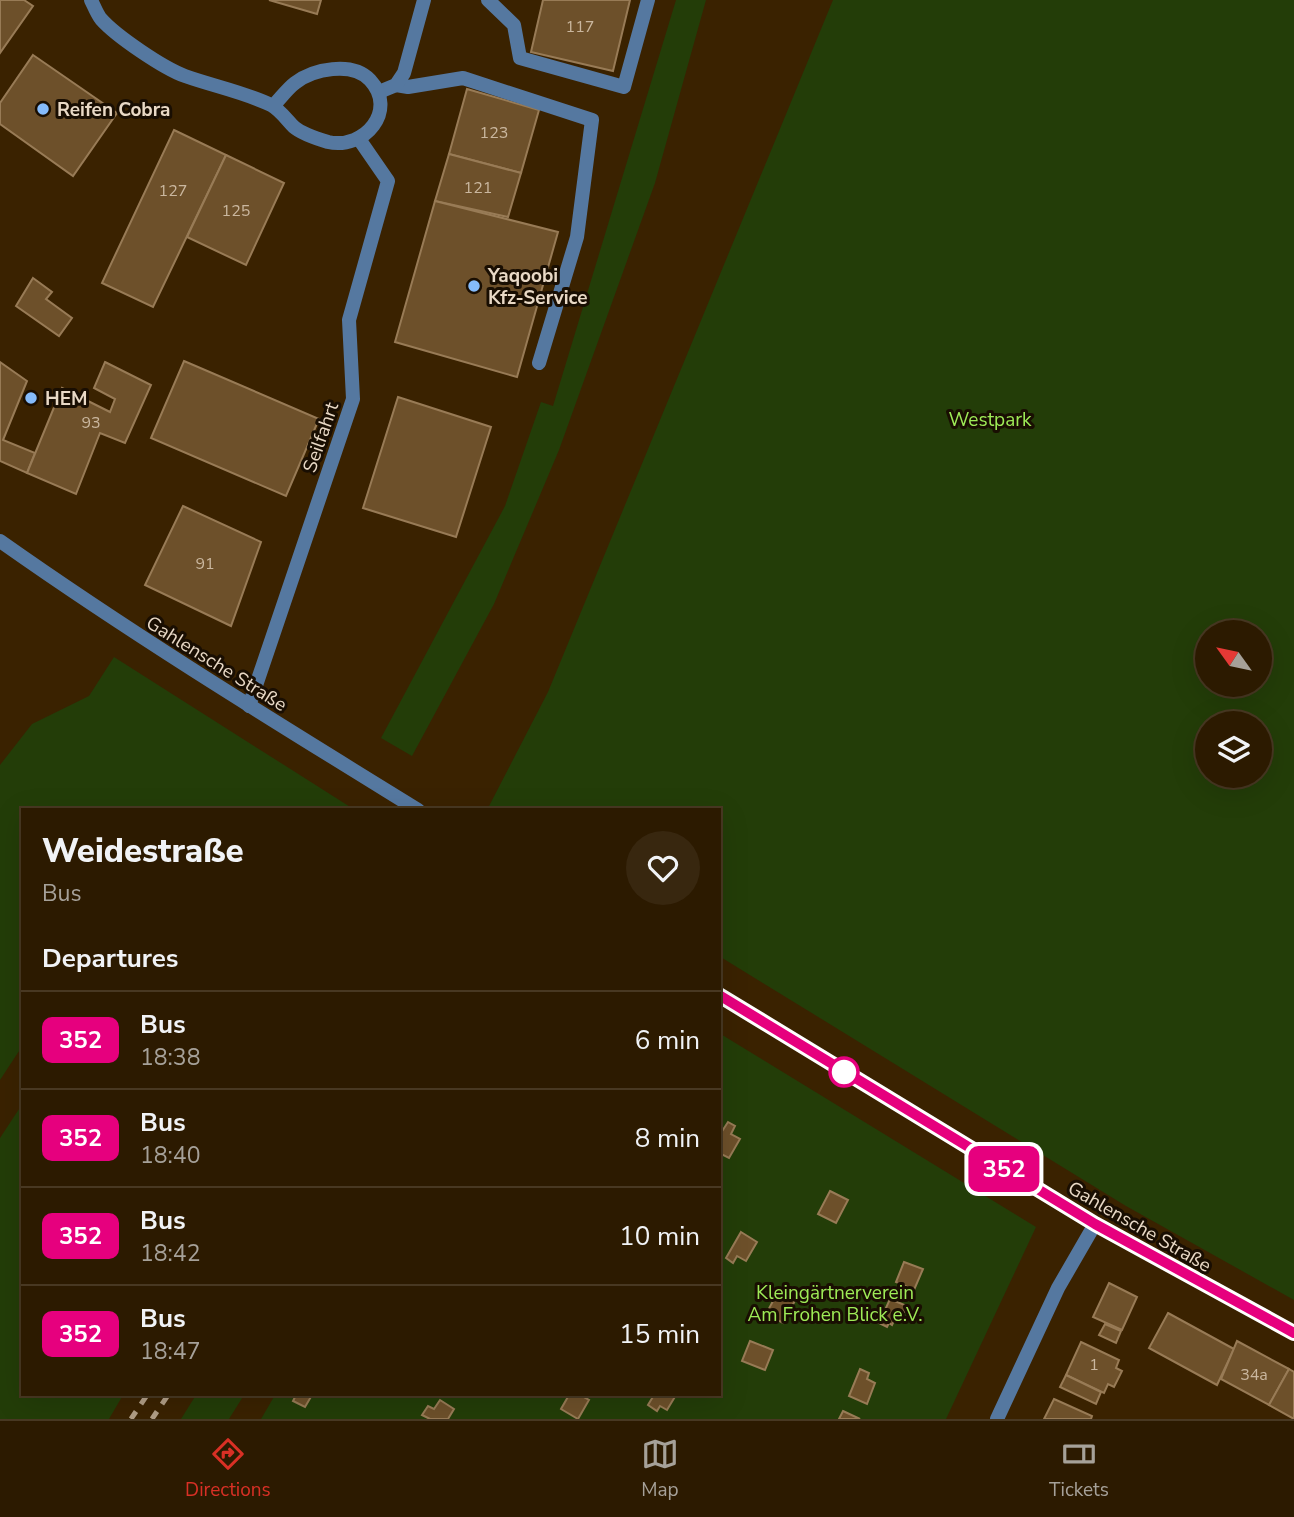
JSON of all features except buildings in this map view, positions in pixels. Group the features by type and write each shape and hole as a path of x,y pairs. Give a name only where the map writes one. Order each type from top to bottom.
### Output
{"street":[{"path":"91,0 100,18 133,45 181,74 273,106 297,130 317,138 342,144 359,139 373,128 381,110 379,92 368,78 351,70 332,69 295,83 273,106"},
{"path":"396,85 404,73 424,0"},
{"path":"488,0 514,25 520,58 624,87 648,0"},
{"path":"379,92 396,85 408,87 463,78 592,120 576,237 539,363"},
{"name":"Seilfahrt","path":"249,706 353,398 349,320 388,181 359,139"},
{"name":"Gahlensche Straße","path":"0,541 135,634 415,808"},
{"name":"Gahlensche Straße","path":"721,996 1095,1224 1294,1333"},
{"path":"996,1419 1058,1288 1095,1224"}],"green space":[{"path":"676,0 706,0 655,183 559,450 494,604 412,756 381,738 505,506 541,402 553,406"},
{"name":"Westpark","path":"833,0 1294,0 1294,1300 1126,1206 721,957 721,808 488,808 548,692"},
{"path":"114,657 352,808 21,808 21,1048 0,1080 0,765 32,724 89,696"},
{"name":"Kleingärtnerverein Am Frohen Blick e.V.","path":"721,1034 1036,1227 946,1419 261,1419 274,1396 721,1396"},
{"path":"21,1106 21,1396 122,1396 109,1419 0,1419 0,1138"},
{"path":"195,1396 243,1396 229,1419 181,1419"}],"railway":[{"path":"131,1419 146,1396"},
{"path":"152,1419 167,1396"}],"bus line":[{"name":"352","path":"721,996 1095,1224 1294,1333"}],"place":[{"name":"Reifen Cobra","path":"43,109"},
{"name":"Yaqoobi Kfz-Service","path":"474,286"},
{"name":"HEM","path":"31,398"}]}
